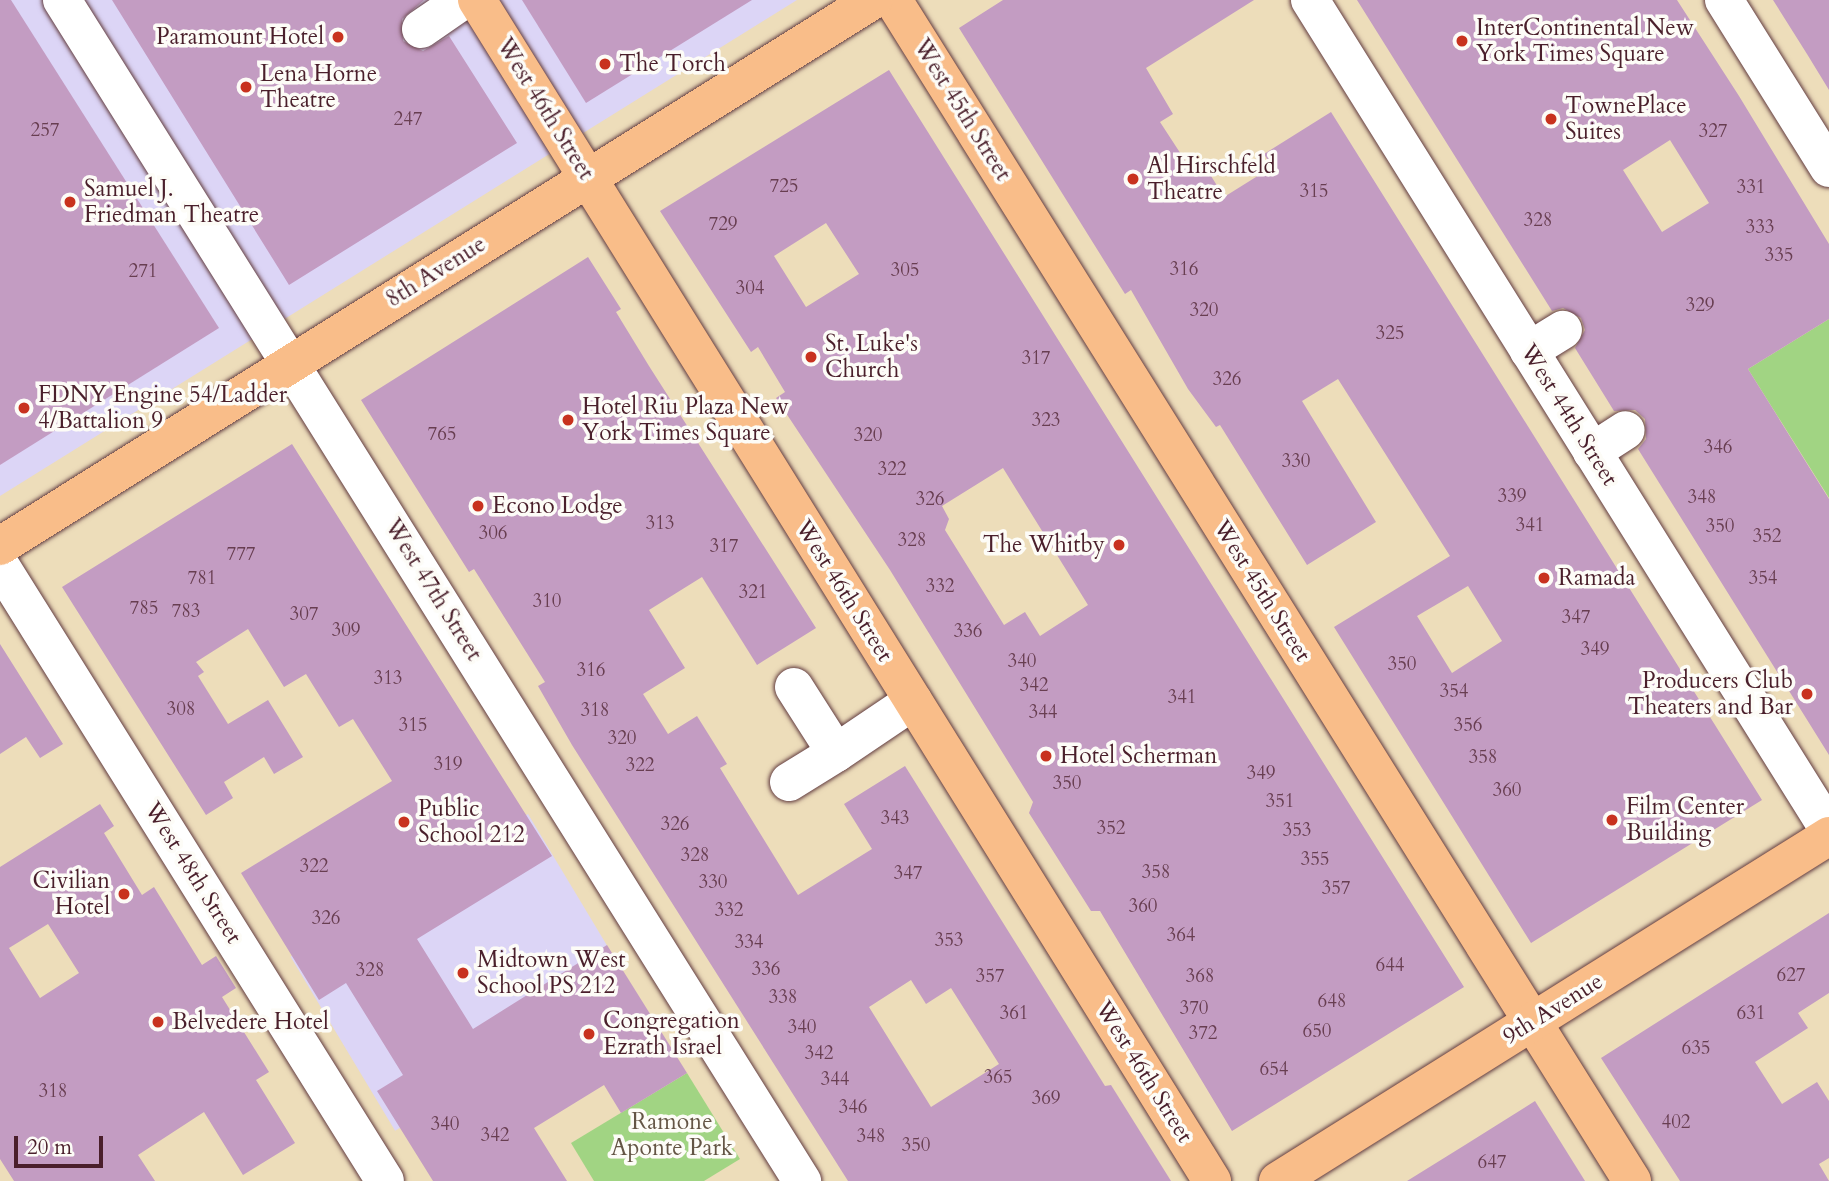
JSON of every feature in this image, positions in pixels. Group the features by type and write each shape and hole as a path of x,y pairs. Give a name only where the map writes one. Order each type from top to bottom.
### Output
{"main road":[{"name":"West 46th Street","path":"477,0 1212,1181"},
{"name":"8th Avenue","path":"0,546 873,0"},
{"name":"West 45th Street","path":"893,0 1632,1181"},
{"name":"9th Avenue","path":"1278,1181 1829,836"}],"street":[{"name":"West 47th Street","path":"62,0 802,1181"},
{"path":"421,29 463,0"},
{"name":"West 44th Street","path":"1310,0 1829,830"},
{"path":"1724,0 1829,168"},
{"path":"1529,351 1563,330"},
{"path":"1592,452 1626,430"},
{"name":"West 48th Street","path":"0,565 385,1181"},
{"path":"794,687 836,753"},
{"path":"789,782 913,701"}],"shaded area":[{"path":"0,0 797,0 0,496"},
{"name":"Midtown West School PS 212","path":"528,814 633,988 395,1131 291,957"}],"green space":[{"path":"1829,319 1829,498 1748,369"},
{"name":"Ramone Aponte Park","path":"687,1073 740,1159 704,1181 594,1181 571,1143"}],"building":[{"path":"0,0 11,0 219,328 0,465"},
{"path":"112,0 424,0 402,19 403,41 423,51 449,36 517,143 289,285"},
{"name":"The Torch","path":"522,0 752,0 586,103"},
{"path":"1003,0 1254,0 1146,68 1173,114 1160,122 1190,168 1195,165 1201,175 1208,171 1224,197 1272,167 1264,154 1331,112 1762,800 1531,943 1334,627 1450,556 1338,379 1302,401 1376,522 1307,565 1220,425 1216,427 1188,389 1131,290 1125,294 959,28","holes":["1468,586 1502,641 1452,673 1417,616"]},
{"path":"1357,0 1677,0 1739,96 1829,244 1829,319 1748,369 1829,499 1829,755 1638,449 1646,439 1645,419 1635,410 1614,411 1575,348 1585,330 1581,318 1563,308 1552,311","holes":["1670,140 1709,203 1662,232 1623,170"]},
{"path":"1773,0 1829,0 1829,90 1807,54"},
{"path":"889,70 1464,987 1232,1131 1100,911 1091,911 1029,813 1033,802 890,570 776,398 785,392 758,347 751,352 660,211","holes":["826,223 859,274 806,307 774,256","1003,468 1088,605 1040,636 1025,612 1004,625 945,530 949,519 942,506"]},
{"path":"588,257 621,309 616,312 649,366 816,628 757,665 702,577 649,610 685,668 643,694 668,734 697,716 727,764 720,768 798,895 872,849 844,804 905,766 1105,1086 1111,1085 1171,1181 848,1181 572,745 538,686 545,682 474,569 469,572 361,400","holes":["911,980 926,1004 951,988 999,1064 931,1107 869,1007"]},
{"path":"292,444 552,856 417,939 473,1029 607,945 687,1073 621,1113 604,1085 534,1128 567,1181 433,1181 377,1091 403,1075 346,983 319,1000 241,873 392,781 353,719 339,727 306,674 284,687 248,629 196,662 204,672 198,676 228,724 268,700 303,757 274,774 264,757 224,782 233,798 206,815 62,587"},
{"path":"0,644 63,744 40,758 26,737 0,754"},
{"path":"100,804 114,826 104,833 142,895 154,887 202,965 216,956 236,988 222,997 269,1072 256,1080 295,1143 243,1175 204,1112 138,1155 155,1181 14,1181 0,1159 0,867","holes":["48,924 79,973 40,998 9,948"]},
{"path":"1829,913 1829,993 1798,1013 1808,1028 1755,1062 1782,1104 1817,1082 1829,1101 1829,1158 1819,1164 1829,1181 1680,1181 1601,1058"},
{"path":"1535,1101 1585,1181 1407,1181 1465,1145"}],"place":[{"name":"Paramount Hotel","path":"338,37"},
{"name":"InterContinental New York Times Square","path":"1462,41"},
{"name":"The Torch","path":"605,64"},
{"name":"Lena Horne Theatre","path":"246,87"},
{"name":"TownePlace Suites","path":"1551,119"},
{"name":"Al Hirschfeld Theatre","path":"1133,179"},
{"name":"Samuel J. Friedman Theatre","path":"70,202"},
{"name":"St. Luke's Church","path":"811,357"},
{"name":"FDNY Engine 54/Ladder 4/Battalion 9","path":"24,408"},
{"name":"Hotel Riu Plaza New York Times Square","path":"568,420"},
{"name":"Econo Lodge","path":"478,506"},
{"name":"The Whitby","path":"1119,545"},
{"name":"Ramada","path":"1544,578"},
{"name":"Producers Club Theaters and Bar","path":"1807,694"},
{"name":"Hotel Scherman","path":"1046,756"},
{"name":"Film Center Building","path":"1612,820"},
{"name":"Public School 212","path":"404,822"},
{"name":"Civilian Hotel","path":"124,894"},
{"name":"Midtown West School PS 212","path":"463,973"},
{"name":"Belvedere Hotel","path":"158,1022"},
{"name":"Congregation Ezrath Israel","path":"589,1034"}]}
